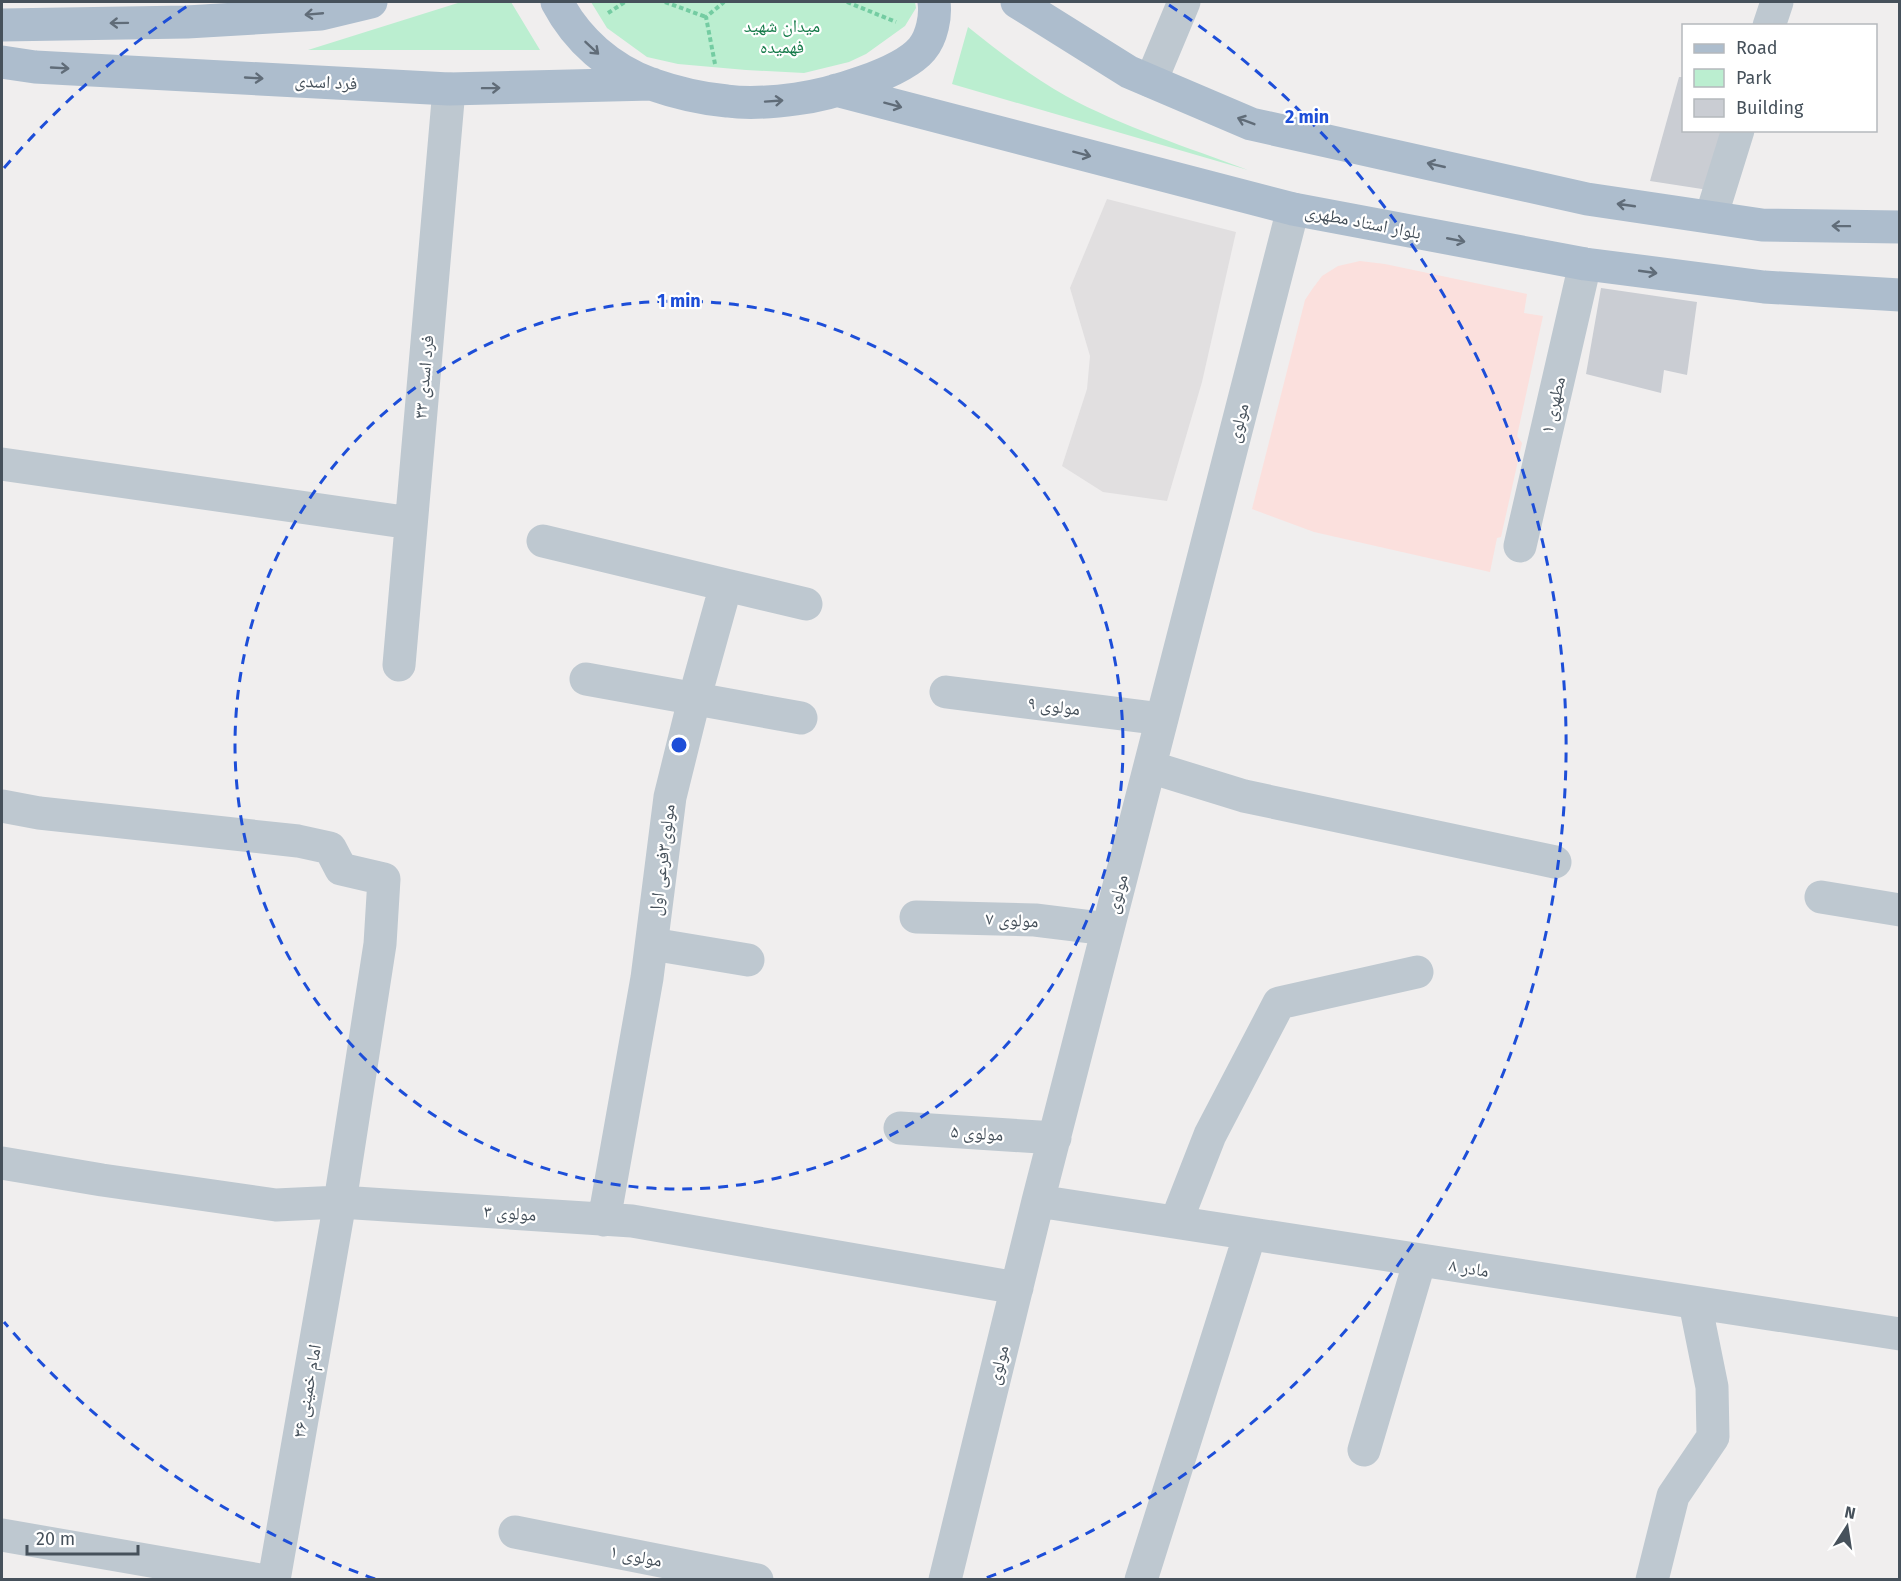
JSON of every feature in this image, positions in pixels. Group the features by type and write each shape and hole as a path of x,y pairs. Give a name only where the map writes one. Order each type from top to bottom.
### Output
{"main road":[{"path":"2,25 187,22 321,14 371,2"},
{"path":"557,2 579,35 600,56 626,72 652,84 727,101 765,102 797,99 836,90 884,74 902,65 922,49 932,29 934,2"},
{"path":"1017,2 1129,72 1251,124 1587,199 1762,225 1898,224"},
{"name":"فرد اسدی","path":"2,62 35,67 449,89 652,84"},
{"name":"بلوار استاد مطهری","path":"836,90 1293,209 1585,264 1764,287 1899,295"}],"street":[{"path":"1151,81 1184,2"},
{"path":"1770,24 1777,2"},
{"name":"فرد اسدی ۳۳","path":"399,665 449,89"},
{"path":"1711,217 1737,132"},
{"name":"مولوی","path":"945,1580 1038,1200 1293,209"},
{"name":"مطهری ۱","path":"1520,546 1585,264"},
{"path":"2,464 411,523"},
{"path":"543,541 639,562 806,604"},
{"name":"مولوی۳فرعی اول","path":"604,1220 647,978 670,797 726,585"},
{"path":"586,679 801,718"},
{"name":"مولوی ۹","path":"946,692 1162,719"},
{"path":"1150,767 1244,796 1555,862"},
{"name":"امام خمینی ۳۶","path":"2,806 39,813 298,841 330,848 341,869 384,879 380,944 340,1202 274,1580"},
{"path":"1821,897 1899,910"},
{"name":"مولوی ۷","path":"916,917 1035,920 1108,929"},
{"path":"652,944 747,960"},
{"path":"1176,1222 1210,1135 1279,1003 1417,972"},
{"name":"مولوی ۵","path":"900,1128 1055,1138"},
{"name":"مولوی ۳","path":"2,1163 114,1182 276,1205 340,1202 644,1223 1017,1288"},
{"name":"مادر ۸","path":"1038,1200 1899,1334"},
{"path":"1141,1580 1250,1234"},
{"path":"1364,1450 1420,1260"},
{"path":"1652,1580 1673,1496 1713,1437 1712,1387 1695,1303"},
{"name":"مولوی ۱","path":"515,1532 757,1580"},
{"path":"2,1535 260,1580"}],"path":[{"path":"601,18 625,2"},
{"path":"665,2 706,16"},
{"path":"706,16 724,2"},
{"path":"847,2 905,26"},
{"path":"706,16 716,68 706,67"}],"shaded area":[{"path":"1107,199 1236,232 1202,382 1167,501 1103,492 1062,466 1087,389 1090,356 1070,288"},
{"path":"1360,261 1385,264 1527,294 1524,313 1543,316 1517,436 1522,443 1501,537 1497,538 1490,572 1314,532 1252,509 1305,300 1322,276 1338,266"}],"green space":[{"path":"461,2 511,2 540,50 308,50"},
{"name":"میدان شهید فهمیده","path":"591,2 915,2 916,8 905,26 866,54 849,62 804,73 678,64 647,57 607,28"},
{"path":"968,27 1003,55 1066,96 1156,136 1248,170 952,84"}],"building":[{"path":"1679,77 1682,77 1682,132 1730,132 1715,191 1650,181"},
{"path":"1601,288 1697,302 1687,375 1664,370 1661,393 1586,374"}]}
